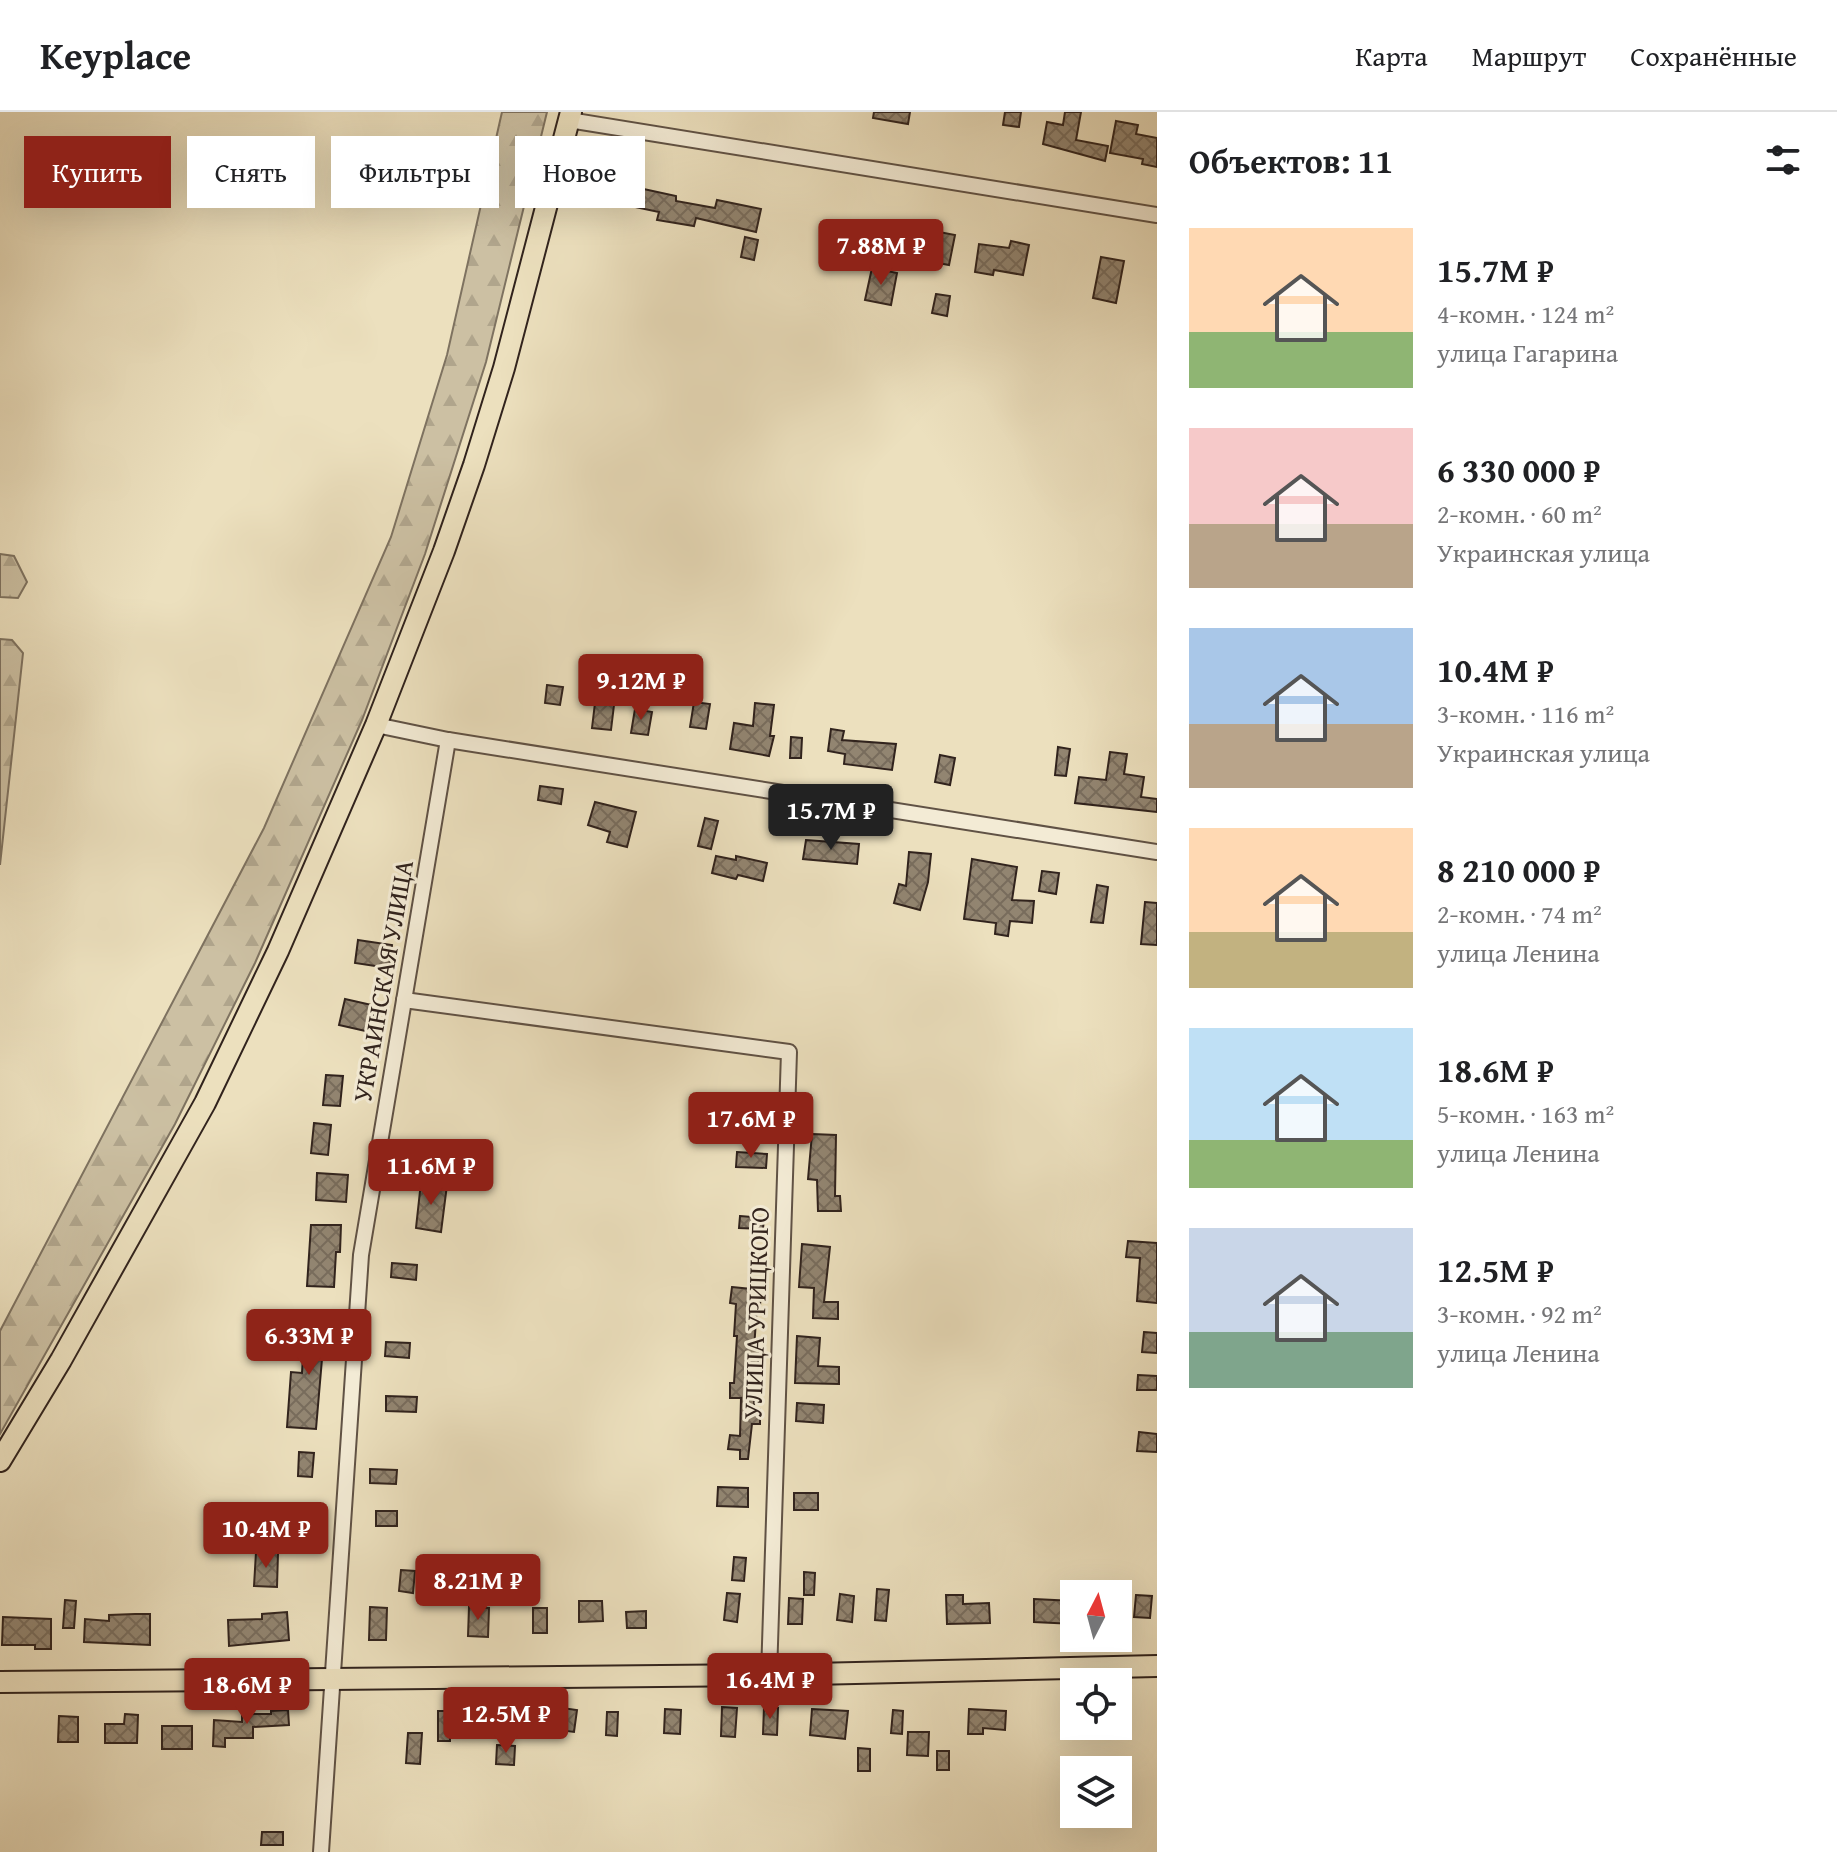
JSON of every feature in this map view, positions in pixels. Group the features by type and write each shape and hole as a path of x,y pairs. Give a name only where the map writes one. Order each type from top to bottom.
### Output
{"main road":[{"path":"0,1461 91,1307 212,1089 278,951 376,725 474,465 504,368 570,116"},
{"path":"0,1682 769,1675 1157,1666"}],"street":[{"path":"570,116 1157,215"},
{"path":"376,725 448,740 1157,852"},
{"name":"УКРАИНСКАЯ УЛИЦА","path":"321,1852 361,1255 448,740"},
{"name":"УЛИЦА УРИЦКОГО","path":"404,1000 789,1052 769,1675"}],"green space":[{"path":"502,112 547,112 541,136 515,136 515,208 524,208 486,362 425,554 362,720 255,963 175,1124 0,1434 0,1331 264,828 391,537 447,355 480,208 499,208 499,136 497,136"},
{"path":"0,554 14,556 27,582 18,598 0,597"},
{"path":"0,639 12,640 23,653 0,865"}],"building":[{"path":"874,112 910,112 908,124 873,118"},
{"path":"1005,112 1021,112 1019,127 1003,125"},
{"path":"1065,112 1081,112 1076,140 1108,146 1105,161 1043,144 1047,122 1063,125"},
{"path":"1116,121 1138,125 1136,134 1157,138 1157,167 1142,164 1143,159 1110,153"},
{"path":"645,189 676,196 676,201 715,208 717,200 761,209 756,232 696,218 694,226 657,220 659,212 640,208 645,208"},
{"path":"865,222 880,225 876,246 861,243"},
{"path":"939,232 955,235 949,265 933,262"},
{"path":"745,237 758,240 754,260 741,257"},
{"path":"1011,241 1029,245 1023,275 994,270 993,275 975,272 979,244 1009,248"},
{"path":"1101,257 1124,261 1116,303 1093,298"},
{"path":"872,268 897,273 891,305 865,300"},
{"path":"936,294 950,296 947,316 932,313"},
{"path":"547,685 563,687 560,705 545,703"},
{"path":"694,702 710,704 706,729 690,727"},
{"path":"595,703 614,705 611,730 592,728"},
{"path":"755,703 774,705 770,736 774,736 769,756 730,749 734,723 753,726"},
{"path":"635,709 652,712 648,735 631,733"},
{"path":"831,729 844,731 842,740 896,744 892,770 844,764 845,754 828,751"},
{"path":"791,737 802,738 801,758 790,758"},
{"path":"1058,747 1070,749 1066,776 1055,775"},
{"path":"1110,752 1127,754 1124,774 1144,777 1141,797 1157,799 1157,812 1075,803 1079,777 1106,780"},
{"path":"940,755 955,758 950,785 935,782"},
{"path":"540,786 563,789 561,804 538,800"},
{"path":"595,802 636,812 627,847 607,842 610,832 588,825"},
{"path":"705,818 718,821 711,849 698,846"},
{"path":"806,840 859,844 857,864 803,859"},
{"path":"909,852 931,854 928,882 920,910 894,903 899,884 906,886"},
{"path":"716,856 736,860 736,856 767,863 763,881 712,873"},
{"path":"972,859 1017,867 1012,900 1034,901 1032,923 1010,921 1008,936 995,934 996,923 964,919"},
{"path":"1042,871 1059,873 1056,894 1039,891"},
{"path":"1097,885 1108,887 1103,923 1091,922"},
{"path":"1145,902 1157,903 1157,945 1141,944"},
{"path":"358,940 392,945 389,968 355,963"},
{"path":"345,999 376,1006 370,1032 339,1025"},
{"path":"326,1075 343,1076 340,1106 323,1105"},
{"path":"733,1098 765,1100 764,1119 732,1117"},
{"path":"314,1123 331,1125 328,1155 311,1153"},
{"path":"812,1134 836,1135 835,1196 840,1196 841,1211 818,1211 817,1180 808,1179"},
{"path":"737,1152 767,1154 766,1168 736,1167"},
{"path":"317,1173 348,1175 346,1202 316,1200"},
{"path":"421,1182 447,1185 441,1232 416,1228"},
{"path":"740,1216 764,1218 763,1229 739,1228"},
{"path":"311,1225 341,1225 334,1287 307,1286"},
{"path":"1128,1241 1157,1243 1157,1303 1137,1301 1140,1258 1126,1257"},
{"path":"802,1244 830,1247 824,1302 838,1302 838,1319 813,1318 814,1288 799,1287"},
{"path":"392,1263 417,1265 416,1280 391,1277"},
{"path":"732,1287 761,1290 754,1349 759,1350 758,1365 755,1364 754,1408 760,1409 760,1424 752,1424 748,1459 740,1459 740,1450 728,1449 730,1435 740,1436 741,1398 730,1398 737,1336 734,1336 736,1304 730,1303"},
{"path":"305,1323 332,1324 330,1359 322,1359 316,1429 287,1427 291,1372 302,1373"},
{"path":"1144,1332 1157,1333 1157,1353 1142,1352"},
{"path":"797,1336 820,1338 818,1366 839,1367 839,1384 795,1383"},
{"path":"386,1342 410,1343 409,1358 385,1356"},
{"path":"1138,1375 1157,1376 1157,1390 1137,1390"},
{"path":"386,1396 417,1397 416,1412 386,1411"},
{"path":"797,1403 824,1405 823,1423 796,1421"},
{"path":"1139,1432 1157,1434 1157,1452 1137,1451"},
{"path":"299,1452 314,1453 312,1477 298,1476"},
{"path":"370,1469 397,1470 396,1484 370,1483"},
{"path":"718,1487 748,1488 748,1507 717,1506"},
{"path":"794,1493 818,1493 818,1510 794,1510"},
{"path":"376,1511 397,1511 397,1526 376,1526"},
{"path":"256,1552 278,1553 277,1587 254,1586"},
{"path":"734,1557 746,1558 744,1581 732,1580"},
{"path":"401,1570 415,1571 413,1593 399,1591"},
{"path":"804,1572 815,1573 814,1595 804,1595"},
{"path":"877,1589 889,1590 886,1621 875,1620"},
{"path":"727,1593 740,1594 737,1622 724,1620"},
{"path":"840,1594 854,1596 852,1622 837,1620"},
{"path":"946,1595 963,1595 963,1604 989,1603 990,1623 947,1624"},
{"path":"1136,1595 1152,1596 1150,1618 1134,1617"},
{"path":"789,1598 803,1599 802,1624 788,1624"},
{"path":"1034,1599 1060,1600 1060,1623 1034,1622"},
{"path":"65,1600 76,1601 74,1628 63,1628"},
{"path":"579,1601 602,1601 603,1621 579,1622"},
{"path":"370,1607 387,1608 386,1640 369,1640"},
{"path":"469,1607 489,1608 488,1637 468,1636"},
{"path":"533,1608 547,1608 547,1633 533,1633"},
{"path":"646,1611 646,1628 627,1628 626,1612"},
{"path":"287,1612 289,1640 229,1646 228,1620 262,1619 262,1614"},
{"path":"150,1614 150,1645 84,1642 85,1619 109,1621 109,1615"},
{"path":"3,1617 51,1619 51,1649 35,1649 35,1645 2,1645"},
{"path":"722,1707 737,1708 735,1737 721,1736"},
{"path":"764,1707 778,1708 777,1735 763,1734"},
{"path":"523,1708 536,1709 534,1736 521,1735"},
{"path":"562,1708 577,1710 574,1732 559,1730"},
{"path":"482,1709 495,1710 492,1735 479,1734"},
{"path":"665,1709 681,1710 680,1734 664,1733"},
{"path":"812,1709 848,1711 845,1739 810,1735"},
{"path":"969,1709 1006,1711 1005,1730 983,1728 983,1734 968,1734"},
{"path":"288,1710 289,1725 253,1727 253,1738 225,1738 225,1747 213,1746 214,1720 242,1722 242,1714 271,1714 271,1711"},
{"path":"893,1710 903,1711 902,1734 891,1733"},
{"path":"438,1711 450,1711 450,1741 438,1741"},
{"path":"607,1712 618,1712 617,1736 606,1735"},
{"path":"125,1714 138,1715 137,1743 105,1743 105,1724 124,1724"},
{"path":"59,1716 78,1717 78,1742 58,1742"},
{"path":"162,1726 192,1726 192,1749 162,1749"},
{"path":"908,1732 929,1732 928,1756 907,1755"},
{"path":"408,1733 422,1733 420,1764 406,1763"},
{"path":"497,1745 515,1746 514,1765 496,1764"},
{"path":"858,1748 870,1749 870,1771 858,1771"},
{"path":"937,1751 949,1751 949,1770 937,1770"},
{"path":"262,1832 283,1832 283,1845 261,1845"}]}
